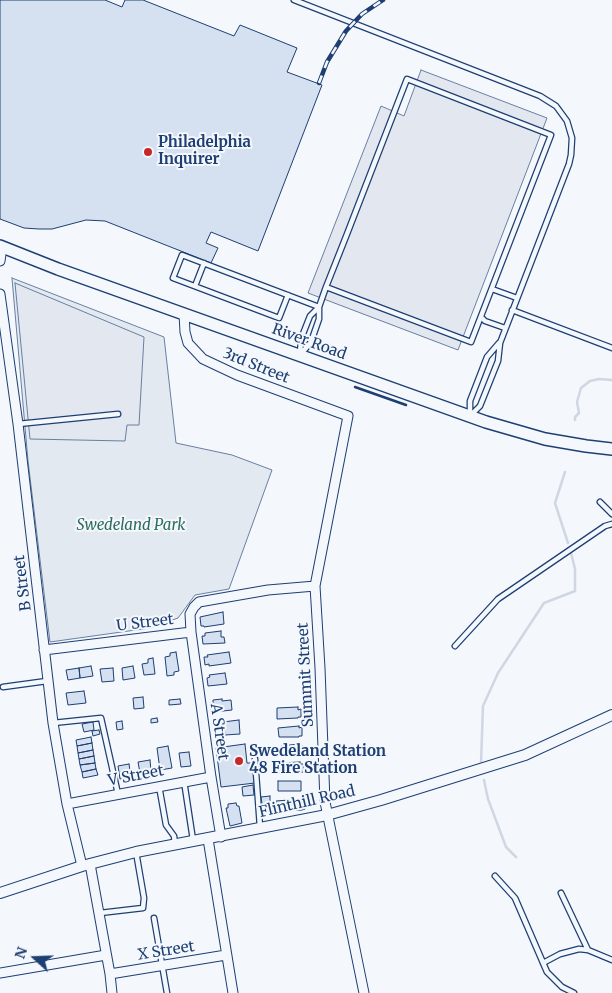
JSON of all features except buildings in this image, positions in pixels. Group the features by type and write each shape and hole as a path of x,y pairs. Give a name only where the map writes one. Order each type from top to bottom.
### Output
{"main road":[{"name":"River Road","path":"1,247 470,416 545,439 610,450"}],"street":[{"path":"0,261 1,247"},
{"name":"B Street","path":"0,294 18,424 52,723 67,804 100,913 112,993"},
{"name":"3rd Street","path":"184,314 186,338 191,348 204,358 237,375 348,416"},
{"name":"Summit Street","path":"348,416 315,586 325,802 364,993"},
{"name":"U Street","path":"44,650 191,632 190,614 200,602 268,590 315,586"},
{"name":"A Street","path":"191,632 221,837"},
{"name":"Flinthill Road","path":"0,893 86,865 136,852 327,815 525,755 612,715"},
{"name":"V Street","path":"67,804 211,777"},
{"path":"208,839 233,993"},
{"path":"0,973 106,955"},
{"name":"X Street","path":"110,974 226,955"}],"lane":[{"path":"294,0 540,96 556,106 567,122 572,138 571,155 500,342 498,361 480,406 470,416"},
{"path":"300,355 301,339 307,323 310,316 319,306 326,287 407,79 551,135 471,342 326,287"},
{"path":"288,295 279,318 173,278 182,255 319,306"},
{"path":"195,286 204,263"},
{"path":"492,289 517,298"},
{"path":"300,355 310,342 320,319 319,306"},
{"path":"512,310 612,348"},
{"path":"481,317 485,321 505,328"},
{"path":"470,416 470,402 488,357 500,342"},
{"path":"18,424 118,414"},
{"path":"600,502 612,514"},
{"path":"455,646 498,599 605,526 612,524"},
{"path":"3,687 47,681"},
{"path":"52,723 101,718 118,794"},
{"path":"255,759 260,828"},
{"path":"184,782 193,842"},
{"path":"159,786 166,826 174,836 175,845"},
{"path":"100,913 143,908 144,898 136,852"},
{"path":"495,876 515,898 547,972 562,987 574,993"},
{"path":"561,893 588,950"},
{"path":"154,918 167,993"},
{"path":"543,963 560,954 579,949 588,950 612,960"}],"green space":[{"name":"Swedeland Park","path":"12,278 164,337 176,443 232,455 272,470 229,589 195,595 178,618 150,628 50,642 28,461"}],"shaded area":[{"path":"421,70 547,118 458,350 308,293 381,106 404,116"},
{"path":"15,283 144,337 139,425 127,425 125,441 30,439"}],"waterway":[{"path":"575,420 579,413 577,402 581,388 590,381 599,379 612,380"},
{"path":"565,472 555,503 568,543"},
{"path":"481,763 483,706 498,673 544,603 575,591 575,569 571,553"},
{"path":"484,780 488,799 506,847 516,857"}],"railway":[{"path":"319,83 327,62 346,31 362,14 383,0"}],"wall":[{"path":"355,387 406,405"}],"place":[{"name":"Philadelphia Inquirer","path":"148,152"},
{"name":"Swedeland Station 48 Fire Station","path":"239,761"}]}
